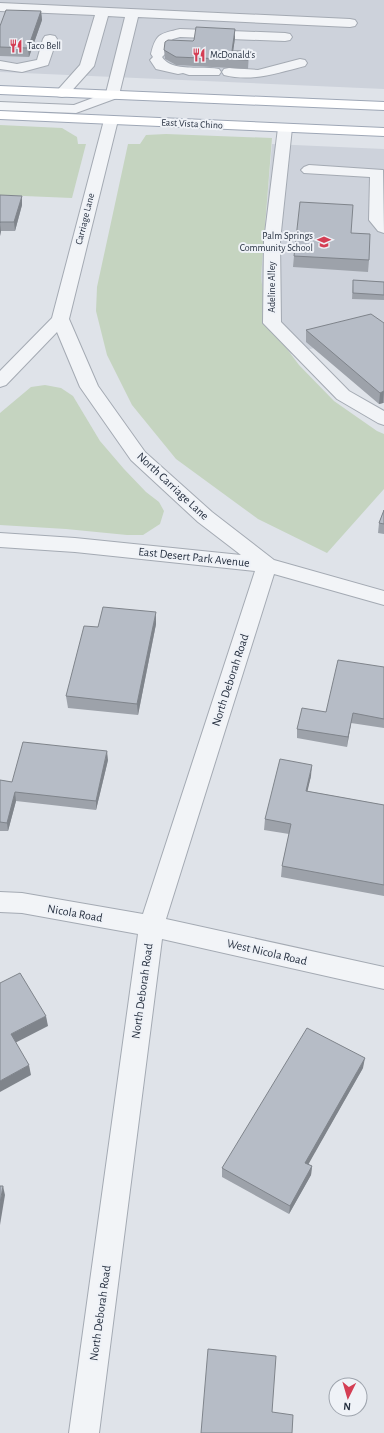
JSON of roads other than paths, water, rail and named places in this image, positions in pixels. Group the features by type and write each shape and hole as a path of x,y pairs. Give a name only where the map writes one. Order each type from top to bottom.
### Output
{"main road":[{"path":"0,90 384,106"},
{"name":"East Vista Chino","path":"0,115 384,132"}],"street":[{"path":"0,7 60,10 113,8 132,12 350,23"},
{"path":"62,93 87,66 113,8"},
{"path":"0,65 21,68 31,67 43,62 60,10"},
{"path":"0,106 76,109 112,95 132,12"},
{"path":"214,72 183,70 162,66 158,56 161,41 168,36 180,33 286,37"},
{"path":"229,72 258,74 300,63"},
{"name":"Carriage Lane","path":"60,319 111,120"},
{"name":"Adeline Alley","path":"285,128 272,241 272,323 343,395 384,419"},
{"path":"309,170 378,173 377,220 384,228"},
{"path":"0,381 60,319"},
{"name":"North Carriage Lane","path":"60,319 89,387 138,456 205,517 267,565"},
{"name":"East Desert Park Avenue","path":"0,540 75,545 267,565 384,598"},
{"name":"North Deborah Road","path":"84,1433 151,926 267,565"},
{"name":"Nicola Road","path":"0,902 22,903 151,926"},
{"name":"West Nicola Road","path":"151,926 384,978"}],"place":[{"name":"Taco Bell","path":"16,46"},
{"name":"McDonald's","path":"199,55"},
{"name":"Palm Springs Community School","path":"324,242"}]}
